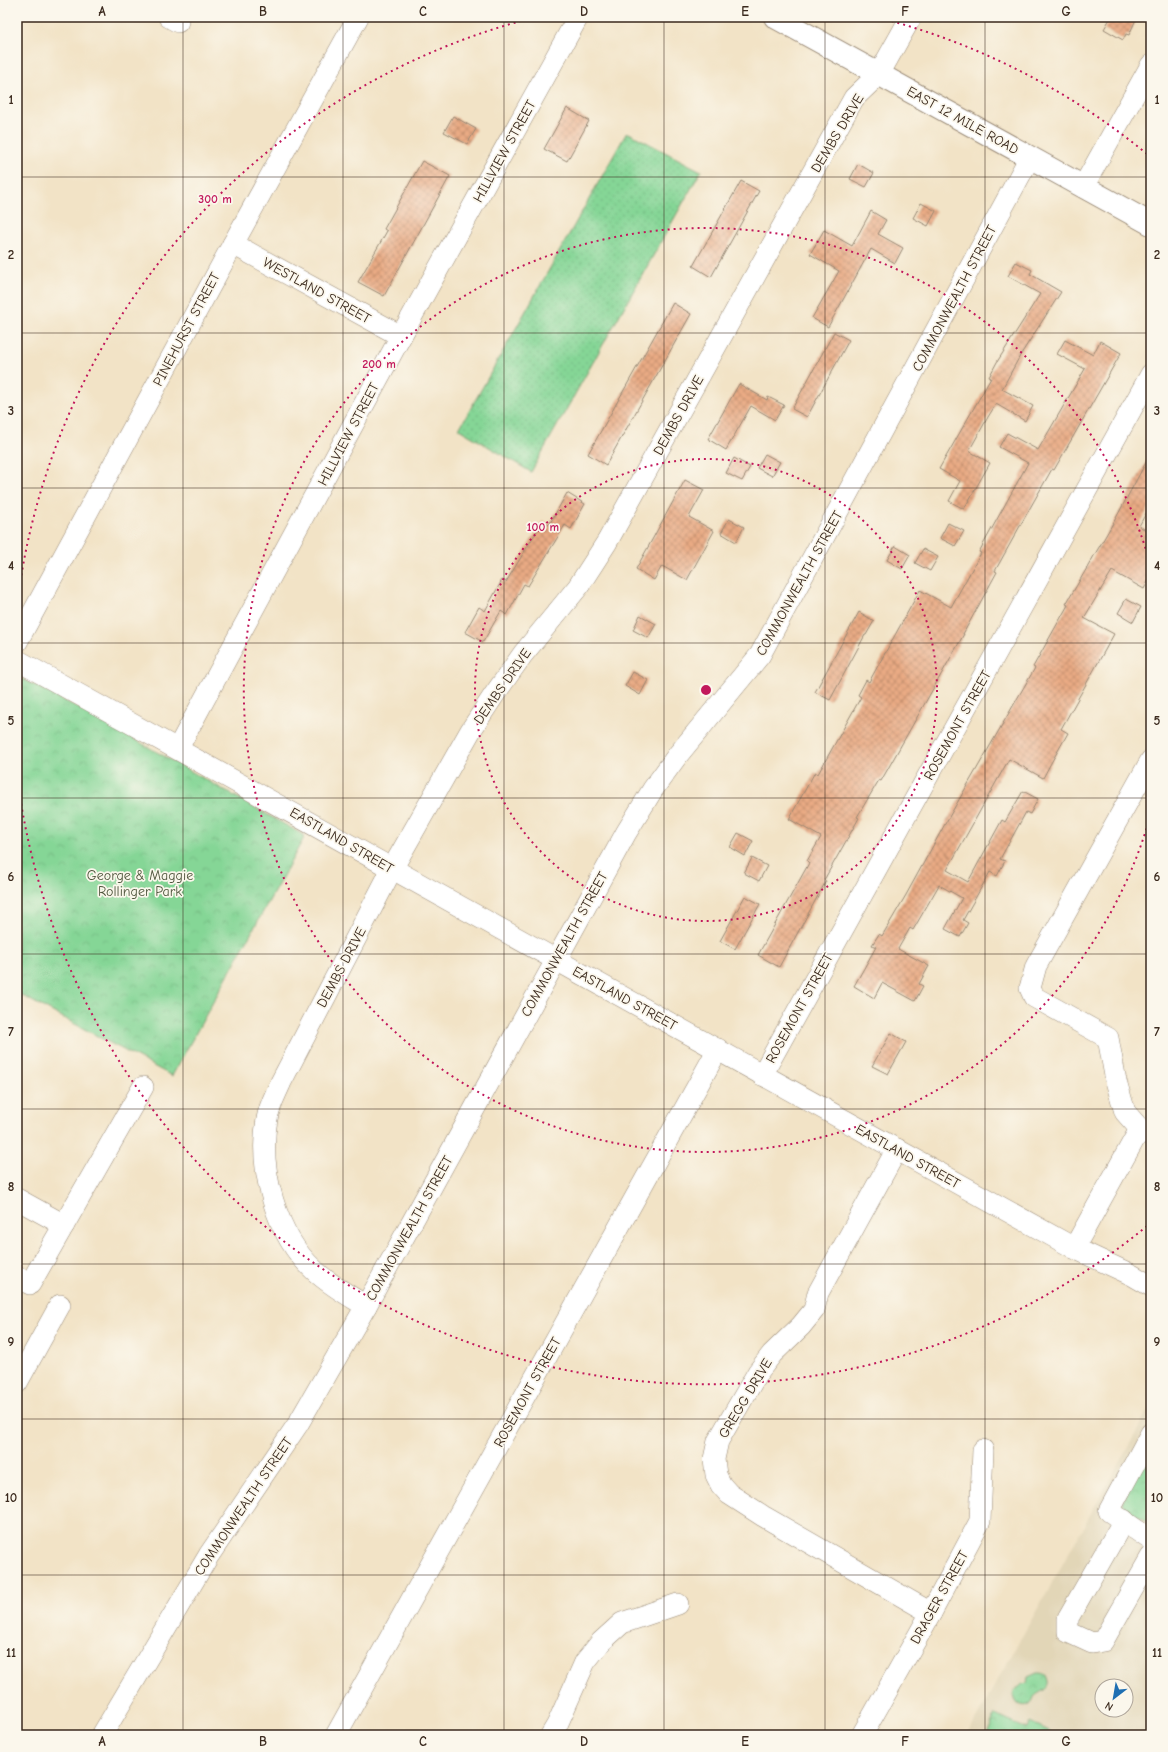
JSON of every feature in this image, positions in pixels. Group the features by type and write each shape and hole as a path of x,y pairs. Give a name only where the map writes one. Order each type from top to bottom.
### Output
{"main road":[{"name":"EAST 12 MILE ROAD","path":"775,17 1151,224"}],"street":[{"name":"PINEHURST STREET","path":"17,642 358,17"},
{"name":"HILLVIEW STREET","path":"178,748 401,336 578,17"},
{"name":"DEMBS DRIVE","path":"366,1306 331,1284 313,1269 287,1233 272,1201 265,1165 264,1137 267,1117 281,1082 392,869 451,764 494,695 523,654 578,587 607,542 854,98 879,74 911,17"},
{"path":"1083,187 1151,65"},
{"name":"COMMONWEALTH STREET","path":"102,1735 209,1555 298,1424 366,1306 626,833 653,789 677,756 760,655 1030,157"},
{"name":"WESTLAND STREET","path":"233,244 401,336"},
{"name":"ROSEMONT STREET","path":"762,1075 1151,374"},
{"name":"EASTLAND STREET","path":"17,660 178,748 392,869 1074,1248 1132,1275 1151,1286"},
{"path":"1074,1248 1146,1132 1125,1112 1116,1080 1108,1038 1034,997 1030,988 1036,966 1151,760"},
{"name":"ROSEMONT STREET","path":"336,1735 718,1050"},
{"path":"17,1277 30,1284 143,1087"},
{"name":"GREGG DRIVE","path":"897,1150 818,1293 814,1310 801,1326 776,1350 758,1372 718,1441 714,1459 716,1475 721,1485 729,1494 763,1516 931,1614"},
{"path":"17,1199 64,1225"},
{"path":"17,1383 60,1305"},
{"path":"1151,1433 1109,1511 1151,1540"},
{"name":"DRAGER STREET","path":"862,1735 931,1614 980,1521 983,1450"},
{"path":"1124,1520 1068,1618 1068,1632 1092,1643 1103,1641 1151,1557"},
{"path":"551,1735 586,1662 601,1642 622,1623 678,1604"}],"shaded area":[{"path":"1151,1406 1151,1735 967,1735"}],"green space":[{"path":"627,132 701,171 531,472 459,429"},
{"name":"George & Maggie Rollinger Park","path":"17,676 88,713 305,836 172,1076 17,993"},
{"path":"1151,1442 1151,1524 1125,1509 1122,1503"},
{"path":"1037,1673 1046,1676 1048,1686 1036,1695 1032,1702 1028,1705 1023,1706 1017,1704 1013,1696 1014,1690 1027,1683 1028,1677"},
{"path":"995,1715 1027,1729 1030,1722 1058,1735 987,1735"}],"building":[{"path":"1111,17 1137,17 1129,35 1126,34 1123,40 1104,29"},
{"path":"567,108 589,121 567,161 544,149"},
{"path":"453,116 476,129 467,144 444,132"},
{"path":"422,161 450,176 384,296 358,282 387,231 384,229"},
{"path":"858,164 874,173 866,187 850,179"},
{"path":"741,181 759,191 711,277 693,266"},
{"path":"921,203 936,211 928,226 913,218"},
{"path":"871,211 886,220 878,234 903,248 895,263 871,249 828,327 812,318 839,271 810,254 824,230 852,246"},
{"path":"1016,262 1032,270 1030,274 1061,292 1021,354 1002,389 1033,406 1025,421 996,404 969,451 990,463 964,509 949,501 960,481 939,469 991,378 989,377 997,362 1040,294 1008,276"},
{"path":"673,303 691,314 606,465 588,454"},
{"path":"834,332 849,340 807,417 792,409"},
{"path":"1065,340 1093,355 1100,341 1121,353 1054,470 1052,469 1030,508 995,571 997,572 964,634 881,781 879,780 857,817 859,818 824,880 826,881 779,967 758,955 809,863 807,861 821,837 789,819 815,772 818,774 861,697 858,695 866,680 869,682 920,590 951,607 981,553 979,552 1028,463 999,447 1007,433 1038,450 1085,369 1057,354"},
{"path":"739,384 767,400 768,397 784,405 775,420 751,406 726,450 708,439"},
{"path":"1151,453 1151,504 1139,526 1151,533 1151,576 1144,589 1112,571 1084,618 1114,634 1061,729 1068,733 1043,778 1009,759 947,870 968,882 1002,820 1005,822 1023,791 1038,799 1030,814 1026,812 1000,859 1005,861 997,876 990,872 963,920 968,923 960,937 945,929 962,898 939,885 913,930 910,928 898,949 929,966 919,984 923,986 915,1001 882,983 874,998 854,986 876,947 872,945 879,934 882,936 1035,668 1033,667 1068,605 1066,604 1116,518"},
{"path":"765,454 780,462 772,476 757,468"},
{"path":"734,458 750,467 742,481 726,473"},
{"path":"685,480 704,490 689,517 714,531 687,580 662,566 654,580 636,569"},
{"path":"567,493 585,504 571,529 565,525 528,586 524,584 507,615 501,611 483,642 465,632 479,607 485,611 502,580 506,582 543,521 549,525"},
{"path":"729,519 744,527 736,542 721,533"},
{"path":"948,523 964,531 955,546 940,538"},
{"path":"895,546 910,555 902,569 887,560"},
{"path":"923,549 938,557 930,571 915,563"},
{"path":"1126,599 1141,607 1133,622 1118,613"},
{"path":"859,612 874,621 830,700 815,692"},
{"path":"640,615 656,624 648,638 633,630"},
{"path":"633,672 648,680 640,695 625,686"},
{"path":"738,833 753,841 745,856 730,847"},
{"path":"752,858 767,866 759,881 744,873"},
{"path":"745,896 760,904 735,949 720,941"},
{"path":"891,1033 906,1042 888,1074 872,1066"}]}
